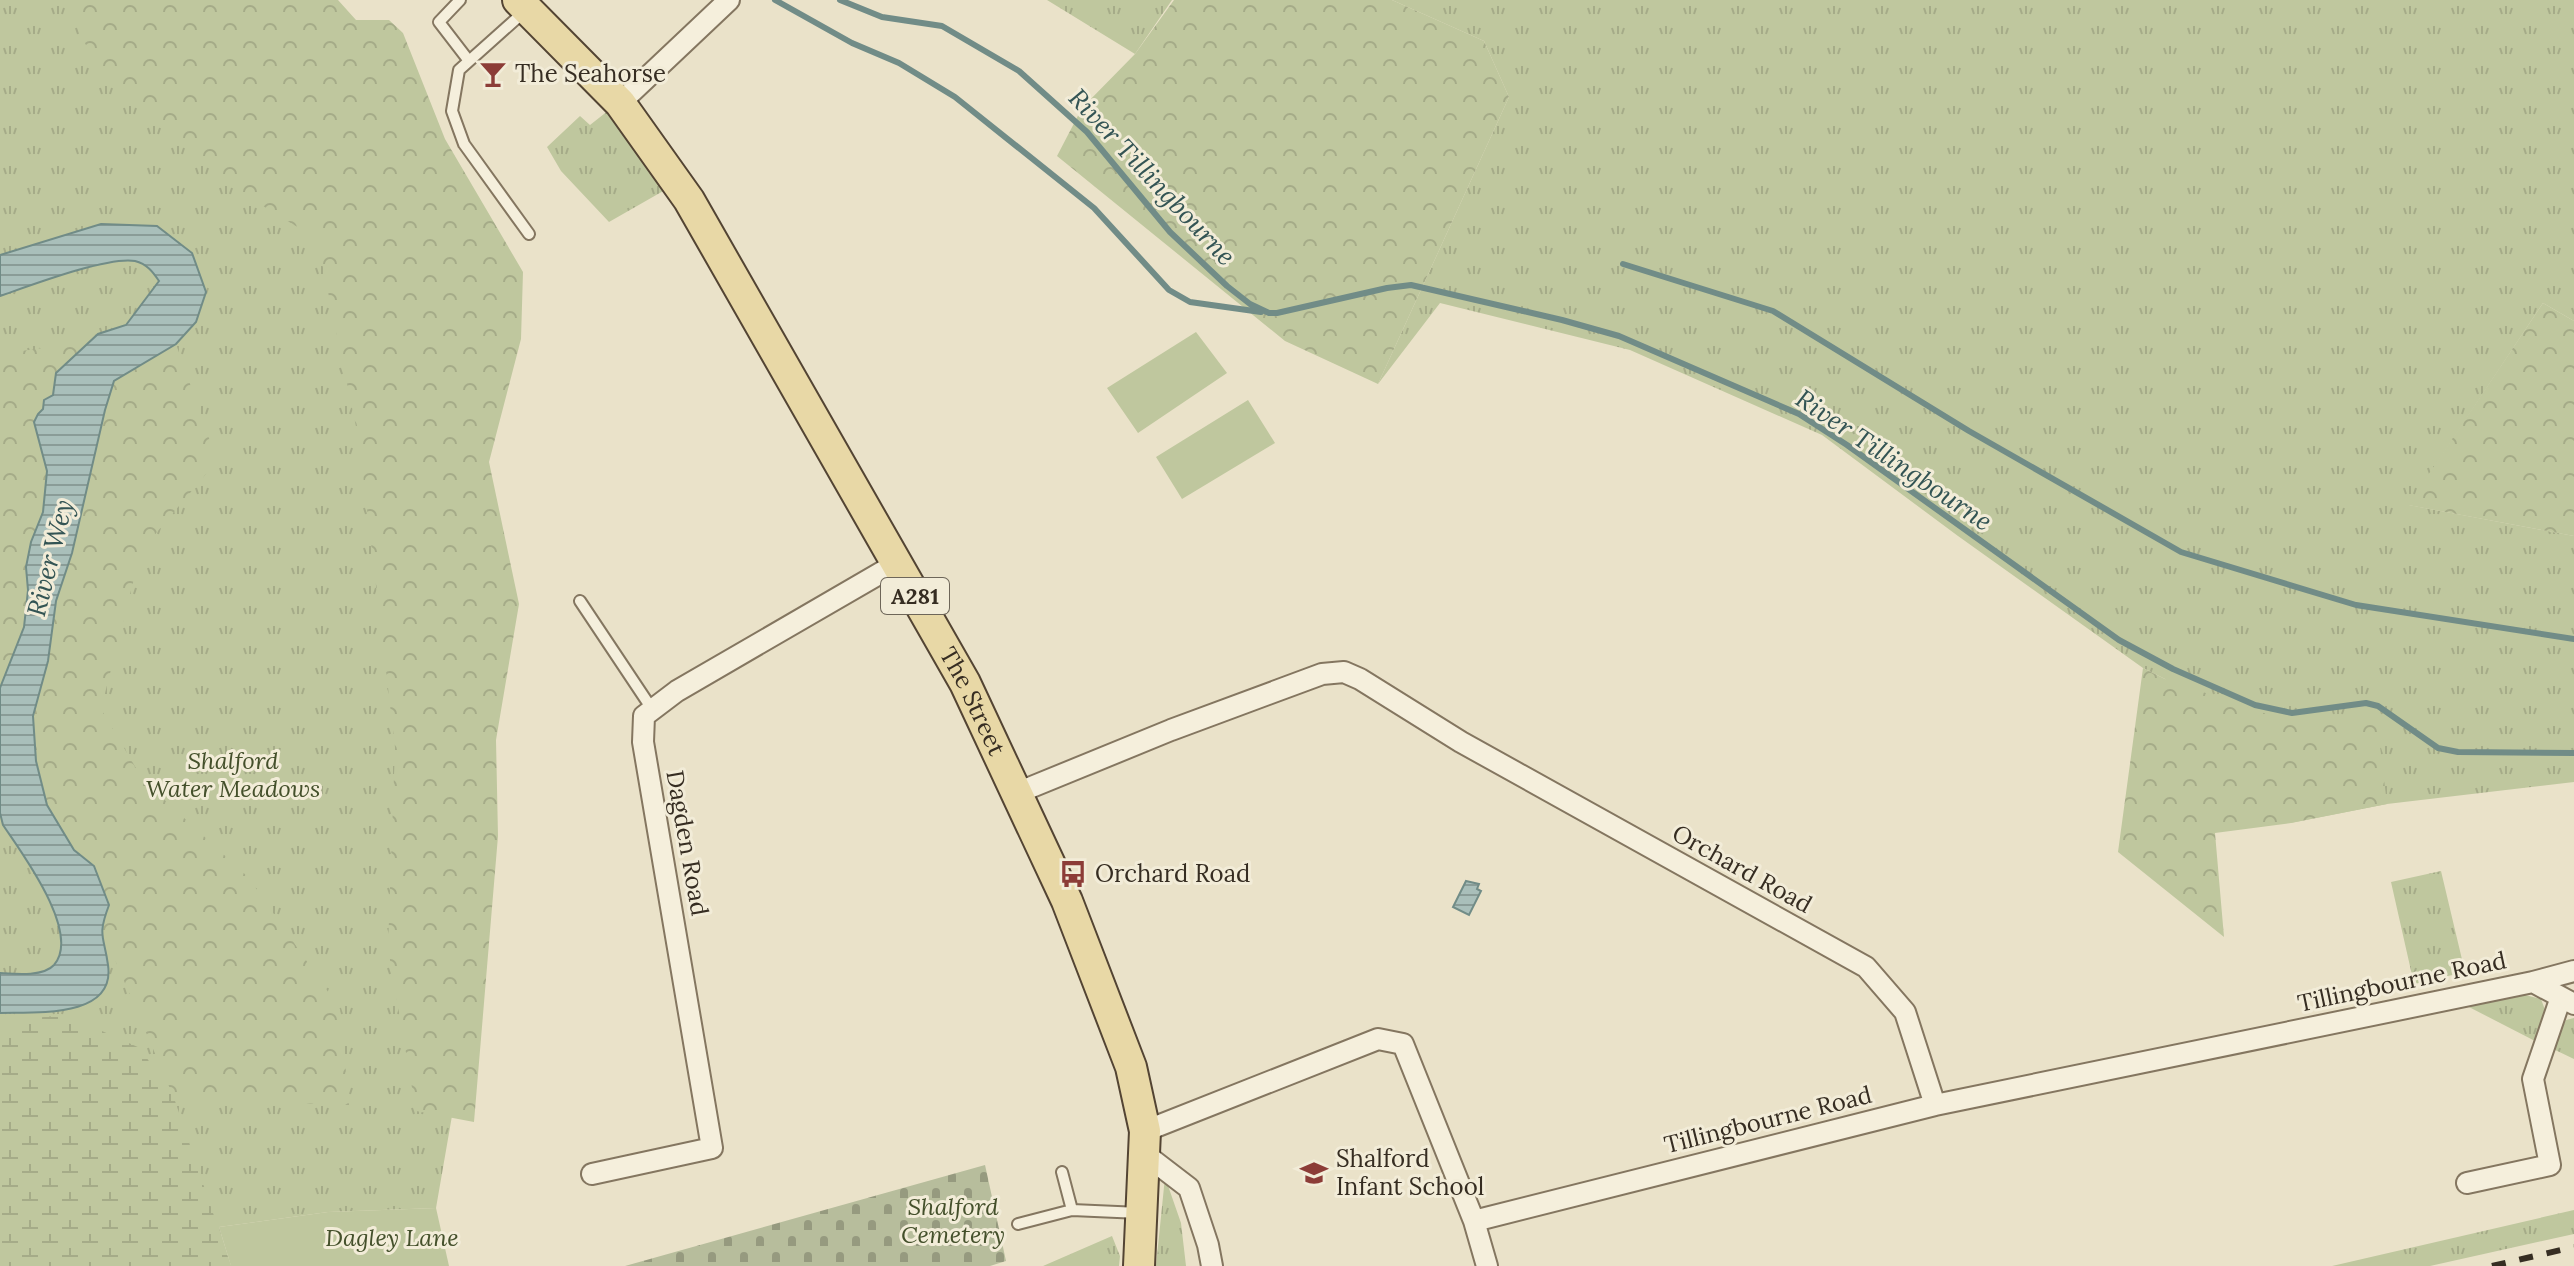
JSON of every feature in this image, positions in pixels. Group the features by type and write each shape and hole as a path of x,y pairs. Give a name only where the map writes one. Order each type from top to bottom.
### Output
{"main road":[{"name":"The Street","path":"522,5 620,103 689,200 965,683 1067,901 1126,1053 1145,1143 1139,1266"}],"street":[{"path":"620,103 729,0"},
{"path":"652,709 677,691 896,564"},
{"name":"Orchard Road","path":"1017,793 1171,730 1322,674 1344,672 1461,742 1866,967 1905,1012 1935,1105"},
{"name":"Dagden Road","path":"592,1174 712,1148 643,742 644,716 652,709"},
{"name":"Tillingbourne Road","path":"1474,1221 1935,1105 2574,971"},
{"name":"Tillingbourne Road","path":"2533,982 2568,1001"},
{"path":"2467,1183 2550,1165 2533,1079 2568,1001"},
{"path":"1212,1266 1189,1188 1145,1143 1378,1039 1403,1044 1474,1221 1487,1266"}],"lane":[{"path":"460,0 439,22 469,61"},
{"path":"522,5 459,70 452,111 464,144 529,234"},
{"path":"580,601 652,709"},
{"path":"1062,1172 1072,1210"},
{"path":"1018,1224 1072,1210 1142,1213"}],"green space":[{"name":"Shalford Water Meadows","path":"0,0 179,0 363,223 453,1110 436,1208 328,1212 219,1227 231,1266 0,1266"},
{"path":"64,0 338,0 356,20 389,20 403,33 445,139 523,272 521,339 489,462 519,604 496,740 498,836 474,1122 416,1111 388,948 395,747 359,441 317,239 240,192 102,78"},
{"path":"1047,0 1172,0 1135,54"},
{"path":"1174,0 1392,0 1484,41 1509,97 1378,384 1285,341 1057,156 1082,108 1135,54"},
{"path":"1392,0 2574,0 2574,321 2543,303 2409,505 2574,536 2574,782 2387,804 2290,823 2165,679 2143,668 1822,435 1630,350 1440,303 1378,384 1509,97 1484,41"},
{"path":"609,110 665,190 609,222 561,171 547,147 580,116 590,125"},
{"path":"2543,303 2574,321 2574,536 2408,505"},
{"path":"1196,332 1227,373 1138,433 1107,388"},
{"path":"98,334 56,373 53,396 34,422 47,471 43,512 31,542 26,567 28,590 24,627 0,688 0,354 43,348"},
{"path":"176,344 217,461 141,551 101,709 143,780 248,877 340,1009 349,1105 174,1098 101,927 109,905 94,867 74,850 47,805 36,761 33,716 48,661 56,601 72,553 114,381"},
{"path":"1248,400 1275,443 1182,499 1156,457"},
{"path":"2143,668 2165,679 2284,720 2376,713 2387,804 2291,823 2215,833 2224,937 2118,852"},
{"path":"2441,871 2465,972 2414,984 2391,882"},
{"path":"2521,994 2541,999 2548,1018 2537,1042 2467,1006"},
{"path":"66,1015 140,1048 174,1098 231,1266 0,1266 0,1021"},
{"path":"2574,1018 2574,1059 2551,1048 2566,1020"},
{"name":"Shalford Cemetery","path":"985,1165 1006,1261 990,1266 625,1266"},
{"path":"1165,1177 1181,1223 1186,1266 1156,1266"},
{"name":"Dagley Lane","path":"436,1208 449,1266 231,1266 219,1227 328,1212"},
{"path":"2574,1210 2574,1234 2430,1266 2332,1266"},
{"path":"1112,1236 1120,1256 1119,1266 1043,1266"}],"water":[{"name":"River Wey","path":"101,224 157,226 192,253 206,292 196,322 176,344 114,381 72,553 56,601 48,661 33,716 36,761 47,805 74,850 94,866 109,905 102,930 108,965 107,983 99,995 86,1004 70,1009 0,1013 0,973 28,974 49,969 61,951 60,933 46,893 3,825 0,813 0,688 24,627 28,590 26,567 31,542 43,512 47,471 34,422 43,409 44,400 53,395 56,373 98,334 126,325 159,281 143,264 123,261 68,273 0,296 0,255"},
{"path":"1466,881 1479,884 1477,889 1481,891 1469,915 1453,907"}],"waterway":[{"path":"775,0 852,43 899,63 955,97 1094,208 1169,290 1190,302 1261,312"},
{"name":"River Tillingbourne","path":"840,0 882,17 942,26 1019,71 1087,132 1170,232 1227,286 1250,304 1269,313 1411,285 1619,336 1799,414 2119,640 2173,669 2255,705 2292,713 2366,703 2378,706 2438,748 2458,752 2574,753"},
{"path":"1623,264 1773,311 1969,431 2181,552 2356,605 2574,639"}],"railway":[{"path":"2492,1266 2574,1247"}],"place":[{"name":"The Seahorse","path":"493,74"},
{"name":"Orchard Road","path":"1073,874"},
{"name":"Shalford Infant School","path":"1314,1173"}]}
